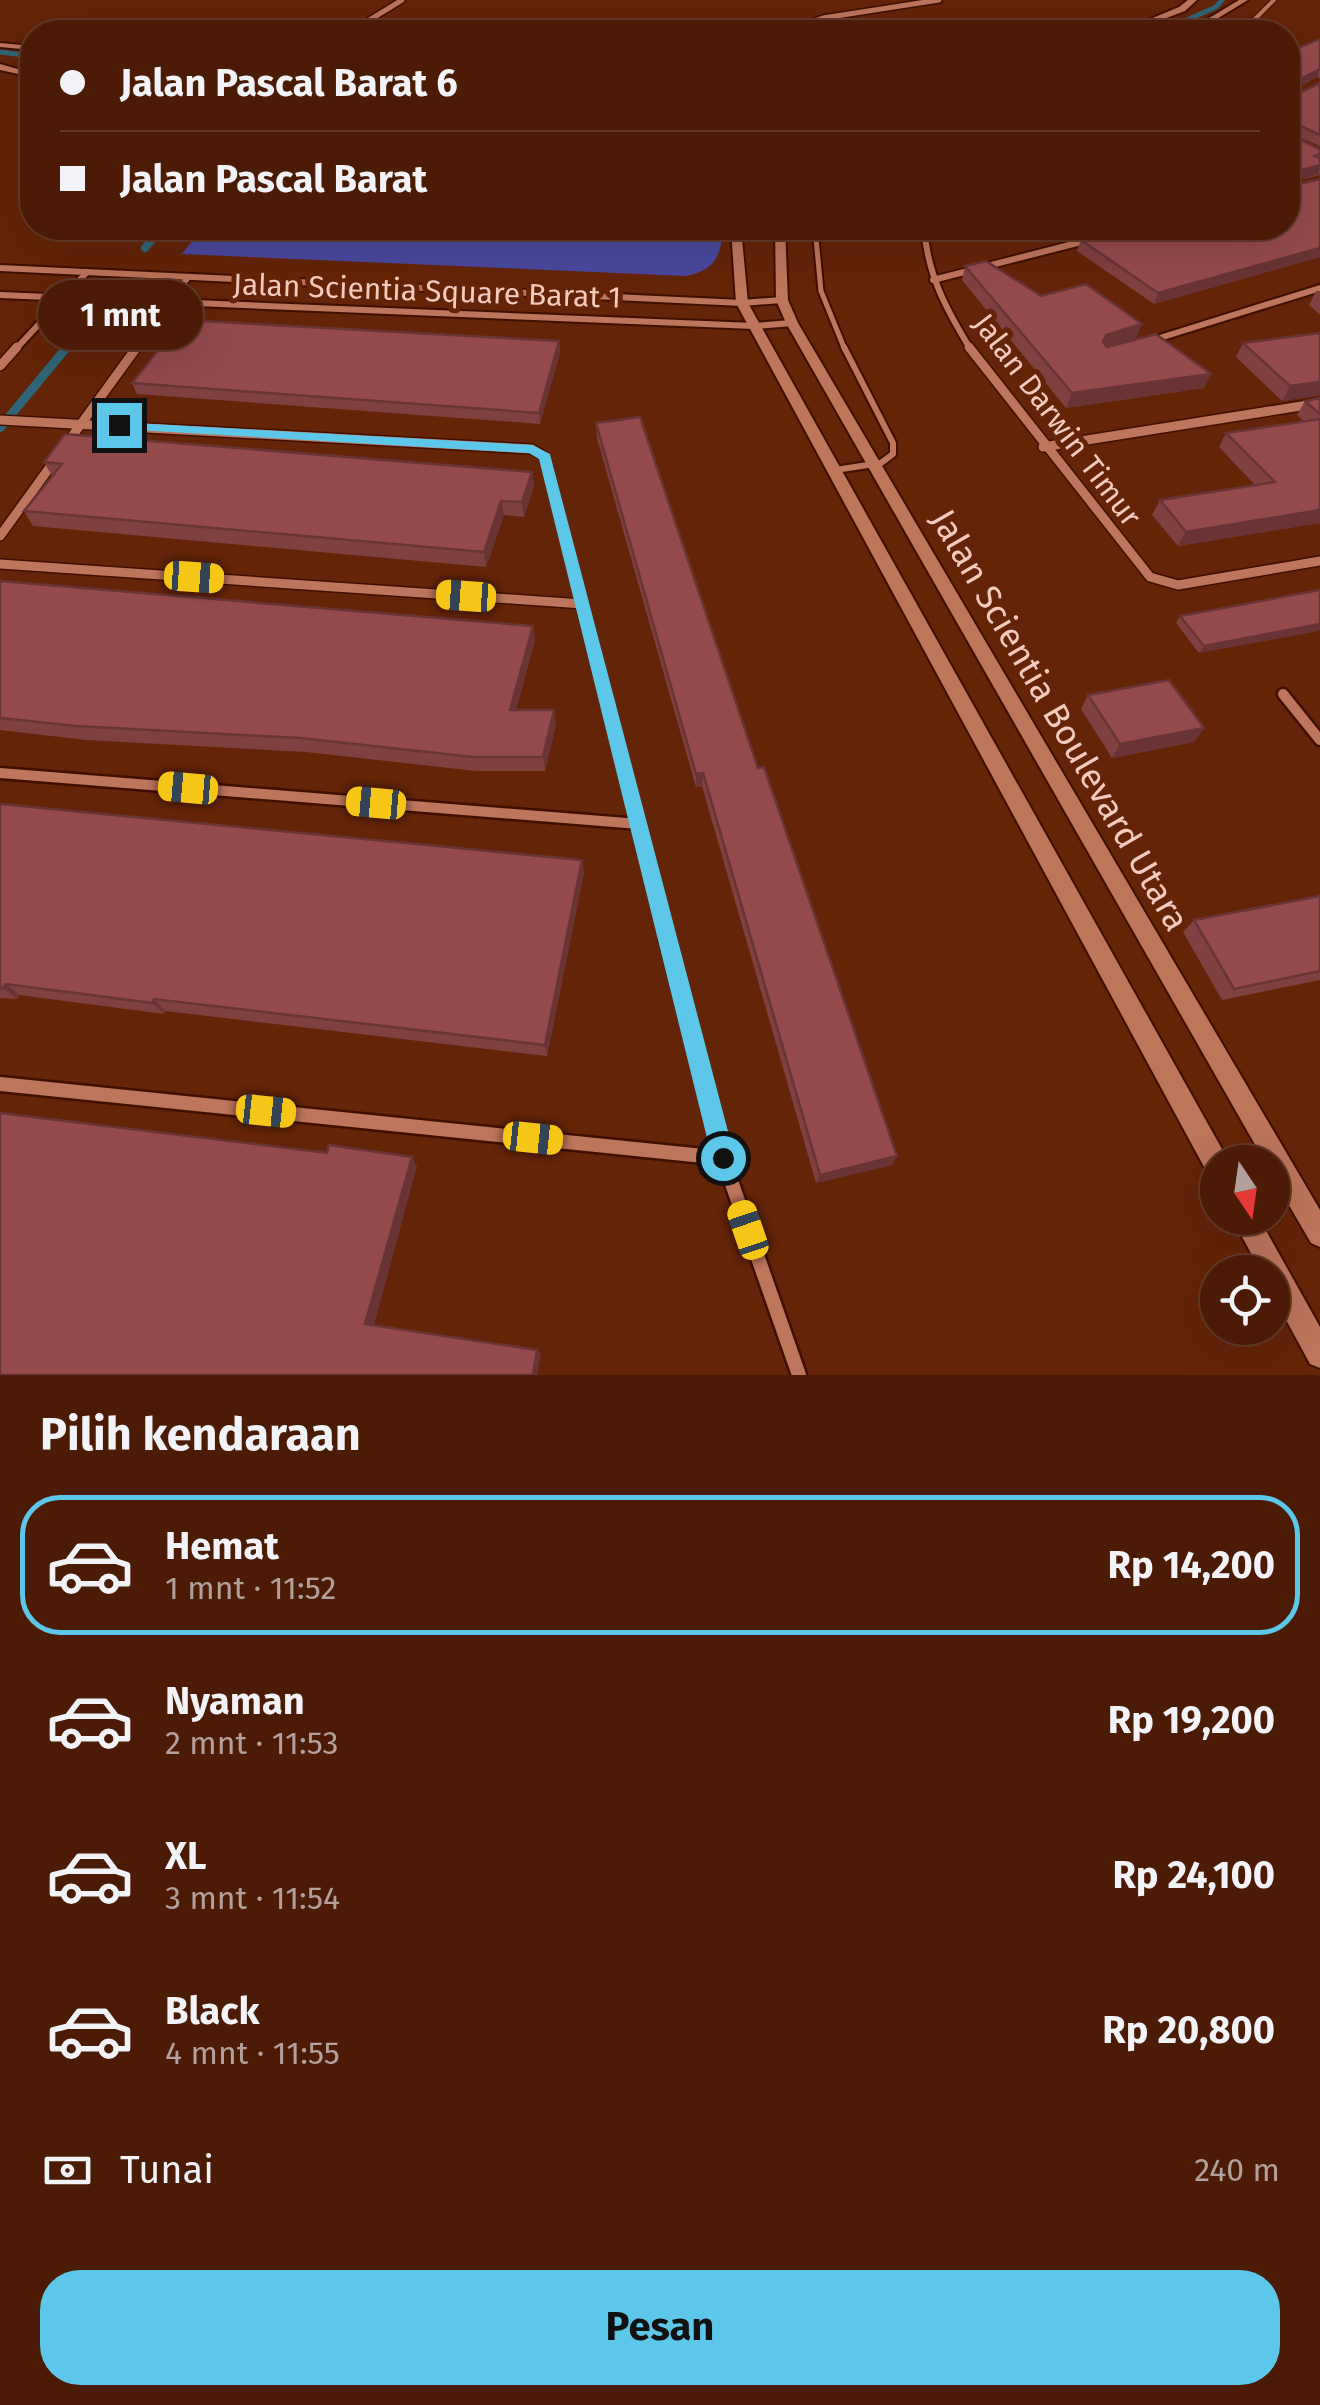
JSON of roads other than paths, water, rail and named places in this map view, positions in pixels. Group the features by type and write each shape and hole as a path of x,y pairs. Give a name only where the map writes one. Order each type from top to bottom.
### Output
{"street":[{"path":"370,20 402,0"},
{"path":"824,20 939,0"},
{"path":"1153,20 1182,9 1193,0"},
{"path":"1210,20 1244,0"},
{"name":"Jalan Scientia Boulevard Utara","path":"737,240 742,303 1205,1145"},
{"name":"Jalan Scientia Boulevard Utara","path":"780,240 782,300 792,323 1320,1234"},
{"name":"Jalan Darwin Timur","path":"926,240 938,298 980,365 1150,577 1178,585 1320,561"},
{"path":"933,280 1089,240"},
{"name":"Jalan Scientia Square Barat 1","path":"0,268 742,303 782,300"},
{"path":"0,366 87,272"},
{"path":"0,536 188,277"},
{"path":"1142,344 1320,288"},
{"name":"Jalan Scientia Square Barat 1","path":"0,297 754,326 792,323"},
{"path":"1043,447 1320,403"},
{"path":"0,420 540,452 545,457 723,1158 799,1375"},
{"path":"0,564 582,604"},
{"path":"1283,694 1320,740"},
{"path":"0,773 638,824"},
{"path":"0,1084 723,1158"},
{"path":"1254,1235 1320,1354"}],"lane":[{"path":"1253,20 1274,0"},
{"path":"816,240 821,291 850,361 893,442 889,460 834,470"}],"waterway":[{"path":"1187,20 1216,7 1222,0"},
{"path":"0,52 20,54"},
{"path":"145,248 152,240"},
{"path":"65,350 77,336"},
{"path":"0,428 67,347"}]}
